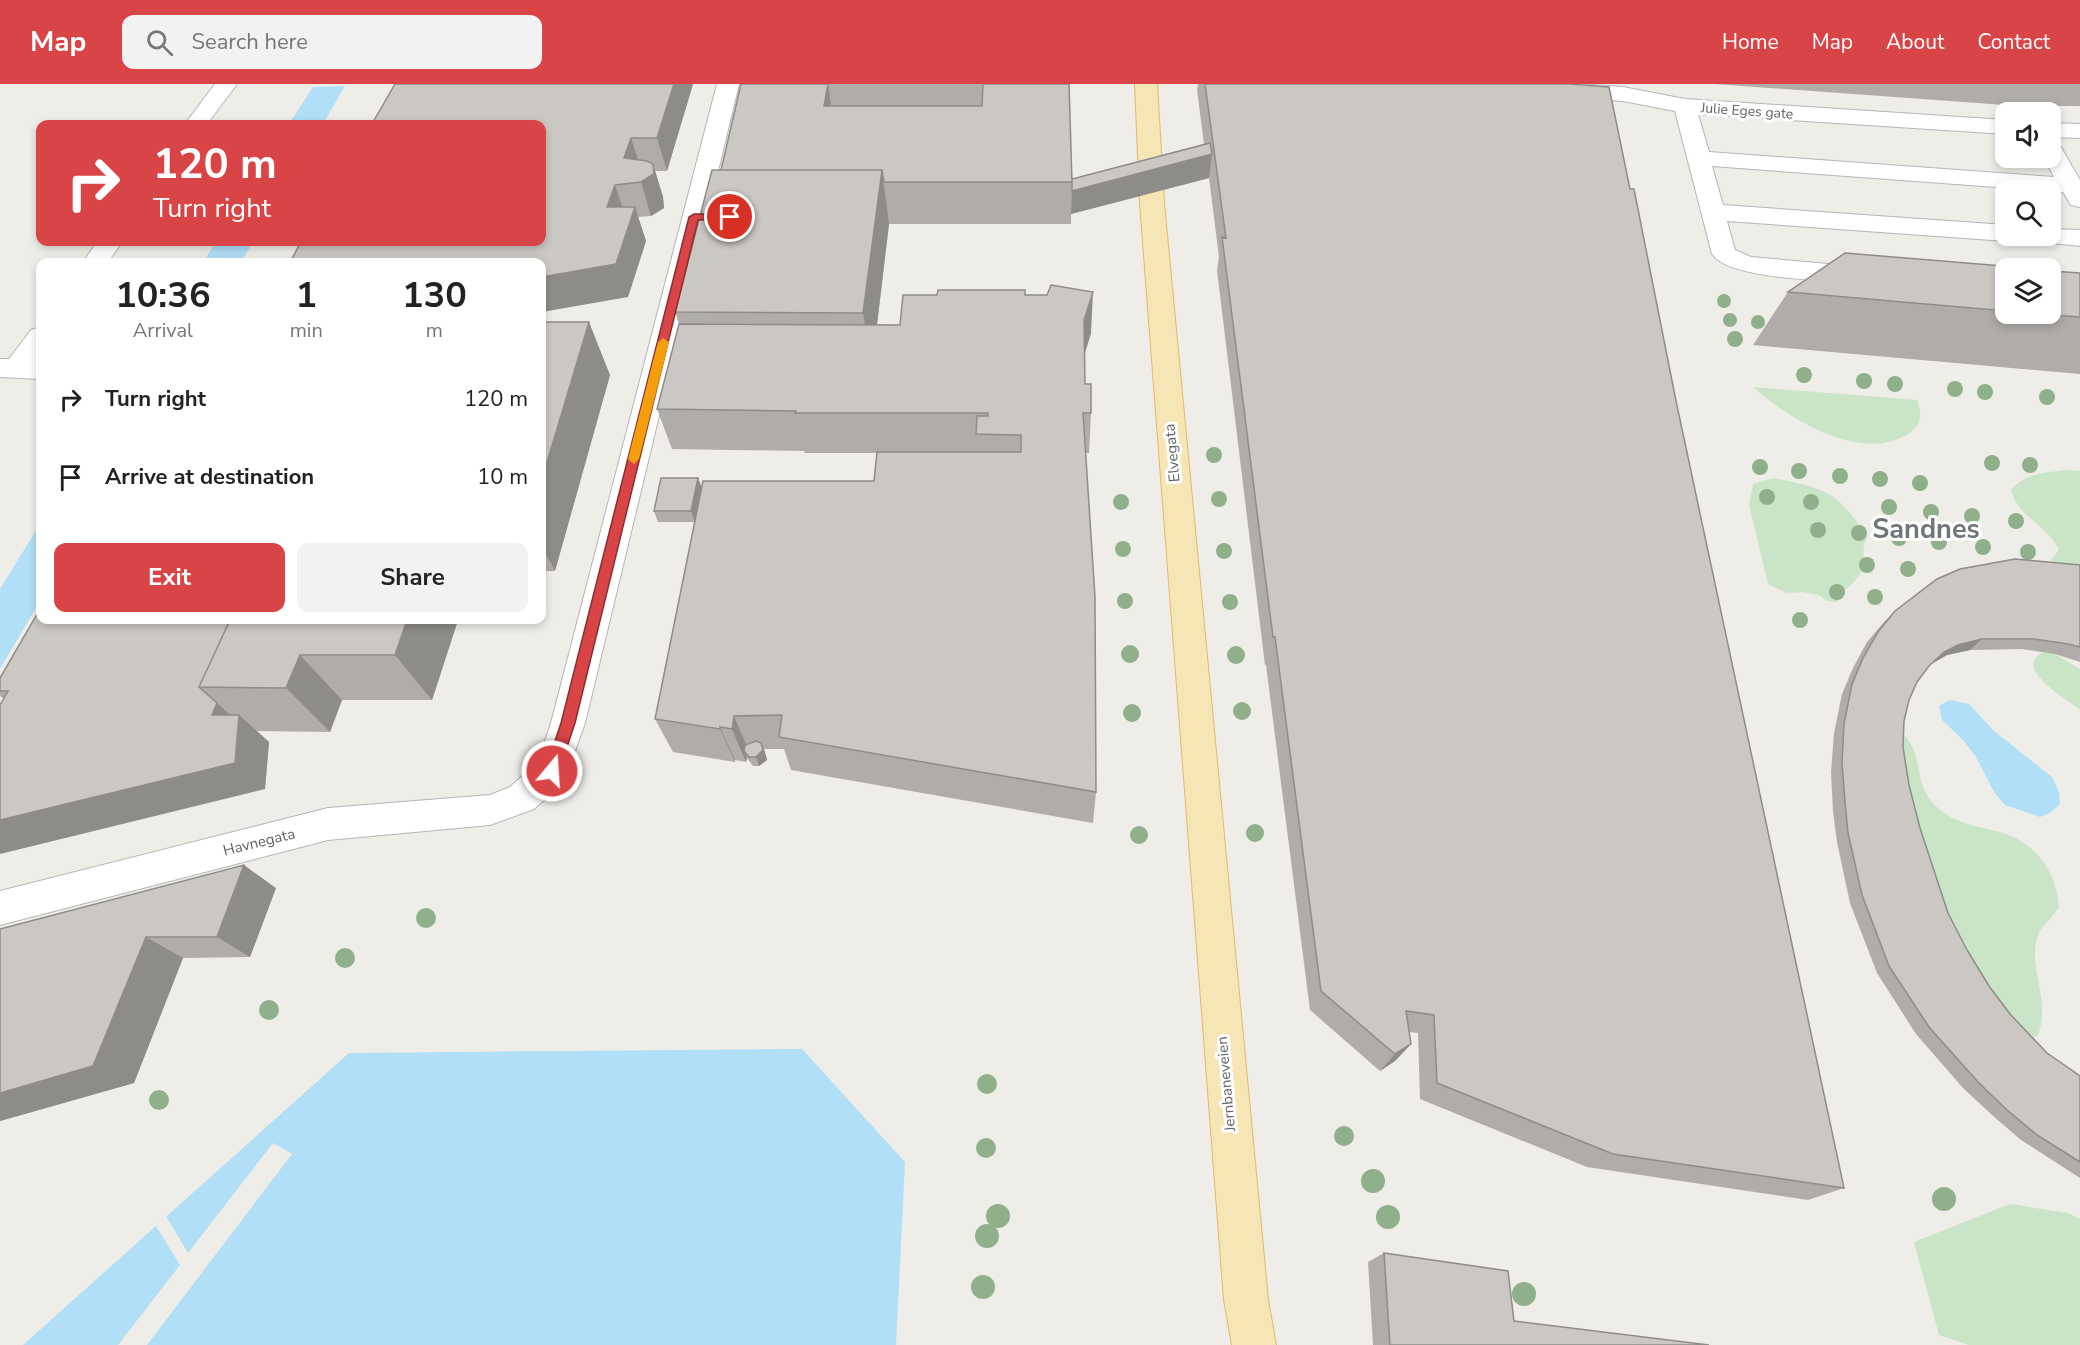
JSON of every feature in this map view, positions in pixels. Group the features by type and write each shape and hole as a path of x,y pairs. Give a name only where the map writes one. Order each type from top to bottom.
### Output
{"main road":[{"name":"Elvegata","path":"1146,84 1152,203 1204,822"},
{"name":"Jernbaneveien","path":"1204,822 1246,1300 1254,1345"}],"street":[{"path":"199,120 226,84"},
{"path":"675,411 646,410 728,84"},
{"name":"Julie Eges gate","path":"1489,84 1622,89 1685,106 1995,126"},
{"path":"1685,106 1724,254 1746,266 1884,277"},
{"path":"2061,130 2080,131"},
{"path":"1699,158 2076,194"},
{"path":"2061,167 2076,194"},
{"path":"1712,212 1995,232"},
{"path":"694,217 723,217"},
{"path":"2061,237 2080,238"},
{"path":"19,369 36,342"},
{"name":"Havnegata","path":"0,908 328,824 490,810 522,798 552,771 568,723 646,410"}],"green space":[{"path":"1753,387 1917,400 1920,417 1911,432 1892,441 1872,444 1850,441 1806,424 1768,400"},
{"path":"2065,470 2080,471 2080,583 2052,564 2051,560 2059,550 2047,533 2020,508 2011,490 2016,484 2029,477"},
{"path":"1773,478 1806,485 1829,494 1847,510 1867,537 1862,570 1853,583 1837,597 1838,602 1827,601 1819,595 1803,592 1787,593 1768,584 1749,505 1753,484"},
{"path":"2044,652 2055,654 2080,669 2080,710 2054,691 2037,674 2034,666 2035,659"},
{"path":"1904,735 1915,753 1924,790 1938,808 1954,819 2017,839 2036,853 2050,873 2059,907 2040,930 2036,945 2036,970 2042,1008 2041,1021 2038,1035 2021,1044 1864,774"},
{"path":"2010,1204 2068,1213 2080,1219 2080,1345 1969,1345 1939,1335 1914,1242"}],"water":[{"path":"345,86 325,120 292,120 313,87"},
{"path":"213,246 251,246 243,258 206,258"},
{"path":"36,530 36,608 0,669 0,589"},
{"path":"1950,700 1969,704 1994,731 2052,777 2059,792 2060,804 2050,813 2040,817 2005,805 1994,792 1976,757 1963,740 1942,720 1939,706"},
{"path":"802,1049 905,1162 896,1345 23,1345 349,1053"}],"pier":[{"path":"273,1143 292,1154 147,1345 118,1345 180,1265 156,1226 166,1216 188,1253"}],"building":[{"path":"395,84 674,84 657,138 631,138 624,158 653,164 654,174 641,182 615,185 607,207 635,207 616,264 546,276 546,258 292,258 299,246 546,246 546,120 374,120"},
{"path":"741,84 828,84 824,106 982,106 983,84 1069,84 1072,182 884,182 882,170 721,170"},
{"path":"1205,84 1569,84 1609,87 1630,189 1634,189 1676,401 1844,1188 1613,1154 1437,1083 1434,1015 1406,1011 1411,1044 1395,1054 1321,991 1275,637 1273,637 1222,237 1226,238"},
{"path":"1210,143 1212,154 1072,191 1072,179"},
{"path":"712,170 882,170 863,313 675,312"},
{"path":"1845,253 1995,265 1995,310 1788,292"},
{"path":"2061,272 2080,273 2080,317 2061,316"},
{"path":"1051,285 1093,292 1084,320 1085,384 1091,384 1091,413 1083,413 1095,597 1096,792 779,737 782,715 734,716 732,729 655,719 703,481 874,481 877,452 1021,452 1021,435 976,434 977,416 988,416 988,413 795,413 796,411 657,409 679,324 900,325 903,295 937,295 938,290 1025,290 1025,295 1047,295"},
{"path":"546,322 589,322 546,466"},
{"path":"661,478 698,478 691,511 654,511"},
{"path":"2015,559 2080,565 2080,647 2034,639 1982,639 1958,645 1944,652 1917,682 1909,700 1904,721 1903,747 1909,785 1920,828 1948,913 1967,950 1989,986 2010,1014 2047,1053 2080,1076 2080,1162 2037,1135 2007,1110 1978,1082 1929,1027 1889,966 1862,895 1848,833 1842,763 1844,724 1852,684 1878,632 1895,611 1937,579 1960,569"},
{"path":"36,616 36,624 228,624 199,687 217,703 212,715 239,715 235,763 0,820 0,705 8,691 0,691 0,678"},
{"path":"228,624 406,624 395,655 300,655 286,688 199,687"},
{"path":"756,741 761,743 763,750 756,757 749,757 744,751 745,745"},
{"path":"244,865 217,937 146,937 93,1066 0,1093 0,929"},
{"path":"1384,1253 1508,1271 1514,1321 1709,1345 1390,1345"}],"slow traffic":[{"path":"634,459 663,342"}],"district":[{"name":"Sandnes","path":"1926,529"}],"route":[{"path":"552,771 568,723 694,217 730,217"}]}
